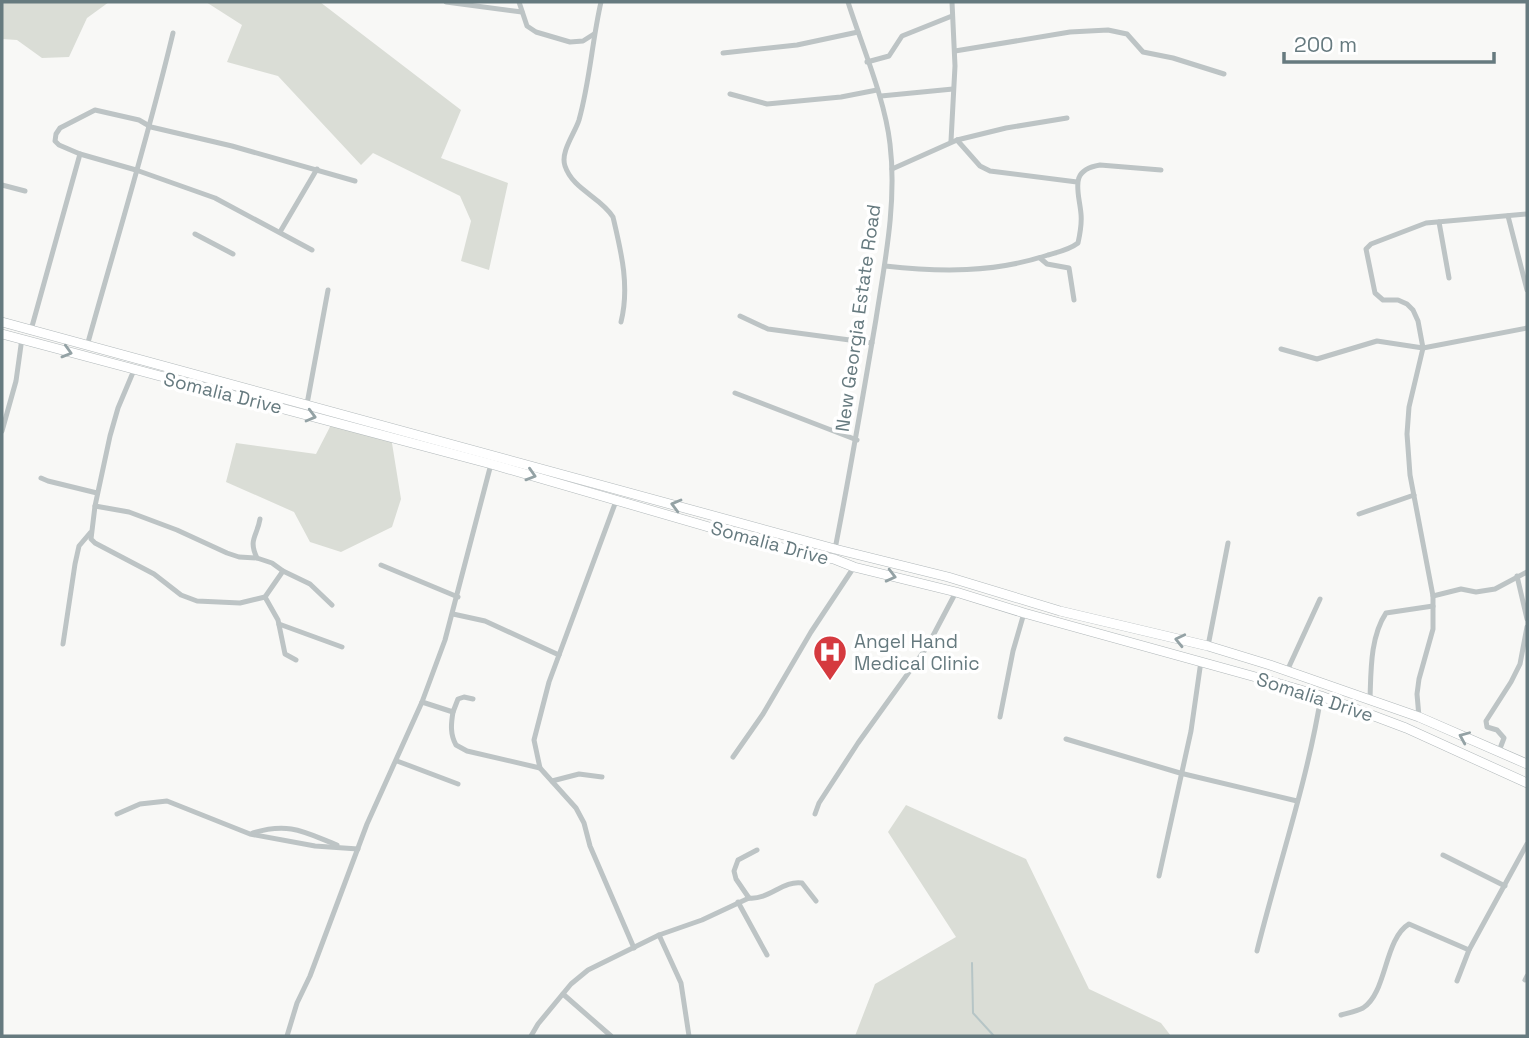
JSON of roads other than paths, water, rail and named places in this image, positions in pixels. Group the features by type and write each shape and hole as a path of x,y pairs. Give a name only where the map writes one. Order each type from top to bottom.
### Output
{"main road":[{"name":"Somalia Drive","path":"2,322 835,549 948,577 1060,611 1208,646 1419,717 1527,764"},
{"name":"Somalia Drive","path":"2,334 491,464 778,547 956,592 1321,696 1406,728 1527,783"}],"street":[{"path":"446,2 522,12"},
{"path":"519,2 527,26 536,32 577,42 594,34"},
{"path":"601,2 582,111 564,159 565,167 584,193 608,209 613,217 625,277 625,304 621,321"},
{"name":"New Georgia Estate Road","path":"834,559 857,440 884,266 892,193 888,131 879,93 848,2"},
{"path":"952,2 955,51 954,141 980,166 990,171 1077,182"},
{"path":"867,62 889,56 902,36 952,16"},
{"path":"955,51 1070,32 1108,30 1127,34 1143,52 1224,74"},
{"path":"723,52 797,45 858,32"},
{"path":"88,346 150,128 173,33"},
{"path":"730,94 767,104 953,89"},
{"path":"312,250 215,198 59,145 55,141 56,134 60,128 95,110 139,120 150,128 232,146 355,181"},
{"path":"892,169 954,141 1006,128 1068,118"},
{"path":"2,431 16,381 22,339 28,330 80,154"},
{"path":"884,266 939,271 1009,266 1073,247 1078,243 1082,216 1077,182 1081,173 1091,166 1100,165 1161,170"},
{"path":"280,232 317,169"},
{"path":"2,185 25,191"},
{"path":"1419,717 1418,687 1433,629 1433,596 1414,495 1407,434 1409,407 1423,348 1418,321 1407,303 1383,300 1375,293 1366,249 1371,244 1408,229 1439,222 1527,214"},
{"path":"1507,216 1525,273 1527,290"},
{"path":"1439,222 1449,278"},
{"path":"195,234 233,254"},
{"path":"1041,258 1047,264 1069,268 1074,300"},
{"path":"307,404 328,290"},
{"path":"740,316 768,329 872,343"},
{"path":"1281,349 1317,359 1377,341 1423,348 1527,328"},
{"path":"134,370 118,408 97,493 91,539 154,575 181,595 197,601 229,604 265,597 283,571"},
{"path":"735,393 857,440"},
{"path":"287,1036 297,1003 310,976 367,824 422,702 458,597 491,464"},
{"path":"41,478 97,493"},
{"path":"1359,514 1414,495"},
{"path":"616,501 541,705 534,740 540,768 576,808 584,823 590,846 634,948"},
{"path":"95,506 129,512 227,553 272,563 310,584 332,606"},
{"path":"257,558 252,541 260,519"},
{"path":"63,644 79,546 90,533"},
{"path":"1208,646 1228,543"},
{"path":"381,565 458,597"},
{"path":"733,757 763,714 854,567"},
{"path":"1433,596 1461,589 1476,593 1495,589 1527,572"},
{"path":"1517,576 1527,619"},
{"path":"815,814 819,803 858,743 927,648 956,592"},
{"path":"265,597 279,624 285,654 296,660"},
{"path":"1287,671 1320,598"},
{"path":"1370,699 1375,645 1385,613 1433,606"},
{"path":"1000,716 1024,613"},
{"path":"453,614 485,621 559,655"},
{"path":"279,624 342,648"},
{"path":"1499,751 1504,738 1497,730 1487,727 1486,721 1520,664 1527,626"},
{"path":"1158,876 1191,731 1201,661"},
{"path":"1257,951 1307,767 1321,696"},
{"path":"473,699 458,699 453,712 452,737 456,745 467,751 540,768"},
{"path":"422,702 453,712"},
{"path":"1066,739 1180,773 1297,801"},
{"path":"397,761 458,784"},
{"path":"552,781 579,774 601,777"},
{"path":"117,814 140,804 167,801 250,834 315,846 358,849"},
{"path":"250,834 276,827 290,827 345,848"},
{"path":"1457,981 1469,950 1527,844"},
{"path":"749,898 736,879 734,871 738,860 757,850"},
{"path":"1443,855 1505,886"},
{"path":"531,1036 571,984 588,970 659,935 702,920 749,898 758,899 772,894 799,881 816,901"},
{"path":"738,902 767,955"},
{"path":"1341,1015 1362,1008 1369,1002 1379,984 1396,938 1409,924 1469,950"},
{"path":"659,935 681,983 689,1036"},
{"path":"563,994 611,1036"}],"waterway":[{"path":"972,963 973,1013 994,1036"}],"place":[{"name":"Angel Hand Medical Clinic","path":"830,682"}]}
